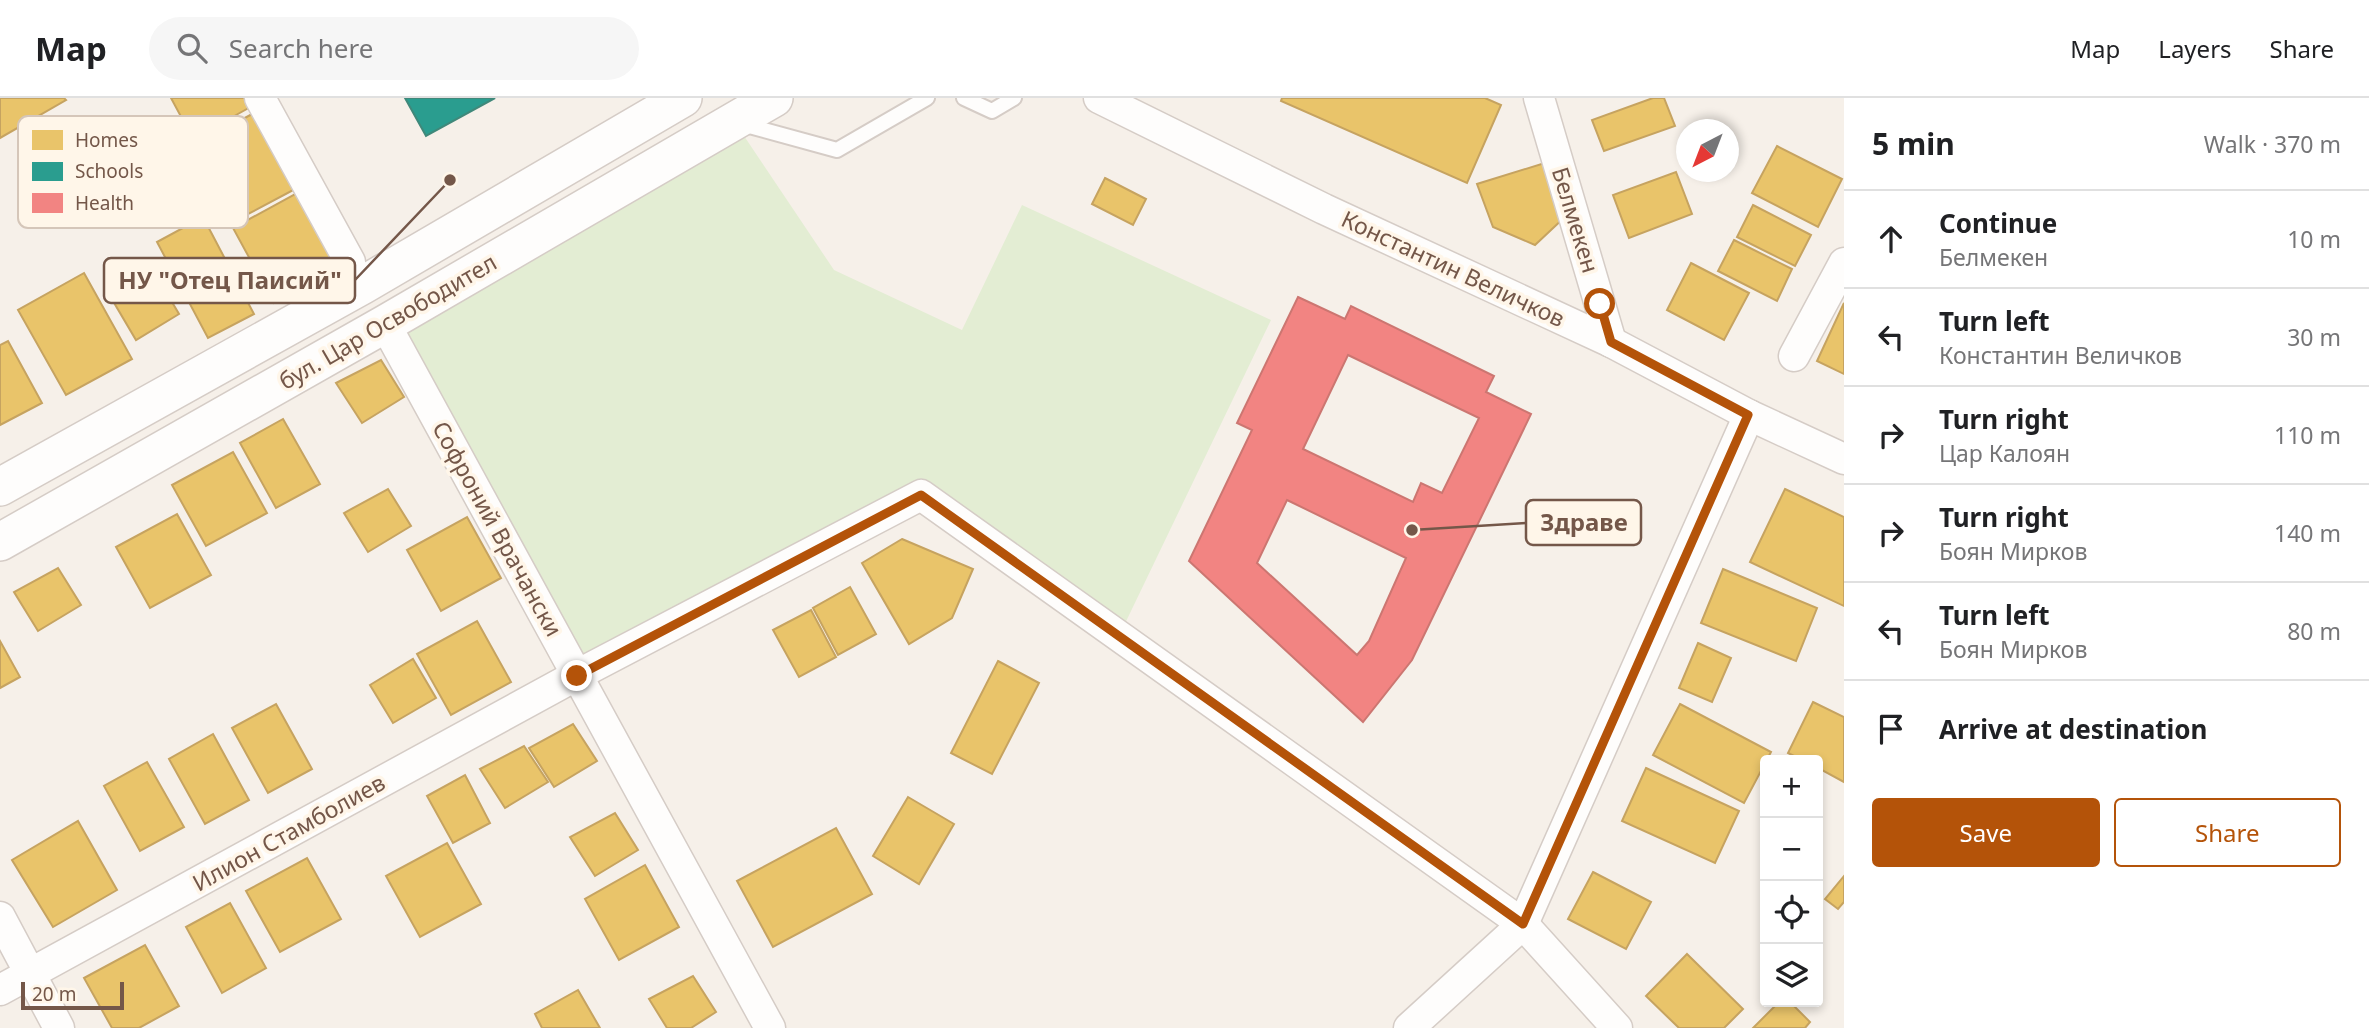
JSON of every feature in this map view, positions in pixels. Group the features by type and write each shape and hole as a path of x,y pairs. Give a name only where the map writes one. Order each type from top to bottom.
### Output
{"street":[{"path":"260,98 350,262"},
{"name":"бул. Цар Освободител","path":"0,487 373,279 683,98"},
{"name":"бул. Цар Освободител","path":"0,542 385,324 774,98"},
{"name":"Константин Величков","path":"1099,98 1324,209 1611,342 1748,415 1844,459"},
{"name":"Белмекен","path":"1539,98 1611,342"},
{"path":"1794,356 1844,263"},
{"name":"Софроний Врачански","path":"385,324 769,1028"},
{"path":"1409,1028 1523,924 1748,415"},
{"name":"Илион Стамболиев","path":"0,990 577,676 921,495 1523,924"},
{"path":"0,917 59,1028"},
{"path":"1523,924 1617,1028"}],"lane":[{"path":"734,121 837,150 927,98"},
{"path":"964,98 992,111 1014,98"}],"green space":[{"path":"734,121 834,270 962,330 1022,205 1271,320 1119,636 921,495 577,675 385,324"}],"building: Homes":[{"path":"0,98 66,100 38,116 18,116 18,128 0,138"},
{"path":"171,98 249,98 254,105 234,116 181,116"},
{"path":"1282,98 1485,98 1501,105 1467,183 1281,101"},
{"path":"1653,98 1664,98 1675,126 1604,151 1592,120"},
{"path":"256,112 297,188 248,214 248,116"},
{"path":"1777,146 1842,179 1818,227 1752,193"},
{"path":"1548,162 1567,215 1535,245 1493,227 1477,184"},
{"path":"1676,172 1676,182 1680,182 1692,214 1629,238 1613,195"},
{"path":"1105,178 1146,199 1133,225 1092,204"},
{"path":"297,193 337,269 274,303 233,228 248,228 248,220"},
{"path":"1753,205 1811,235 1795,266 1737,237"},
{"path":"183,228 209,228 254,314 208,338 157,242"},
{"path":"1734,240 1792,269 1777,301 1718,271"},
{"path":"1691,263 1749,293 1724,340 1667,310"},
{"path":"84,273 132,359 66,395 18,310"},
{"path":"156,275 179,314 136,340 113,301"},
{"path":"1844,303 1844,374 1817,361"},
{"path":"8,341 42,403 0,425 0,345"},
{"path":"381,360 404,397 362,423 336,383"},
{"path":"283,419 320,484 276,508 240,443"},
{"path":"233,452 267,513 206,546 172,485"},
{"path":"388,489 411,526 368,552 344,513"},
{"path":"1785,489 1844,517 1844,606 1750,562"},
{"path":"177,514 211,575 150,608 116,547"},
{"path":"467,517 501,578 441,611 407,550"},
{"path":"902,539 973,569 952,618 909,644 862,563"},
{"path":"58,568 81,605 38,631 14,592"},
{"path":"1723,569 1817,608 1796,661 1701,623"},
{"path":"850,587 876,634 838,655 813,608"},
{"path":"811,610 836,657 799,677 773,630"},
{"path":"477,621 511,682 451,715 417,654"},
{"path":"0,641 20,677 0,688"},
{"path":"1698,643 1731,658 1712,702 1679,688"},
{"path":"413,659 436,698 393,723 370,685"},
{"path":"998,661 1039,683 992,774 951,753"},
{"path":"1813,702 1844,717 1844,782 1823,771 1823,755 1788,753"},
{"path":"276,704 312,769 268,793 232,728"},
{"path":"1680,704 1771,752 1769,755 1760,755 1760,773 1744,803 1653,755"},
{"path":"573,724 597,761 554,787 529,748"},
{"path":"213,734 249,800 205,824 169,759"},
{"path":"524,746 548,782 505,808 480,769"},
{"path":"147,762 184,827 140,851 104,786"},
{"path":"1646,768 1739,811 1715,863 1622,821"},
{"path":"465,775 490,823 453,843 427,796"},
{"path":"908,797 954,824 919,884 873,856"},
{"path":"615,813 638,850 595,876 570,837"},
{"path":"78,821 117,890 53,927 12,860"},
{"path":"836,828 872,894 773,947 737,881"},
{"path":"447,843 481,904 420,937 386,876"},
{"path":"307,858 341,919 280,952 246,891"},
{"path":"645,865 679,927 619,960 585,899"},
{"path":"1593,872 1651,902 1626,949 1568,919"},
{"path":"1844,876 1844,902 1838,909 1825,899"},
{"path":"230,903 266,968 222,993 186,927"},
{"path":"145,945 179,1006 139,1028 112,1028 84,978"},
{"path":"1687,954 1743,1009 1724,1028 1679,1028 1646,996"},
{"path":"693,976 716,1012 691,1028 667,1028 649,999"},
{"path":"578,990 600,1028 542,1028 535,1014"},
{"path":"1774,1007 1795,1007 1810,1022 1805,1028 1753,1028"}],"building: Schools":[{"path":"405,98 495,98 426,136"}],"building: Health":[{"path":"1298,297 1345,319 1351,306 1494,376 1486,392 1531,414 1412,660 1363,722 1189,561 1252,430 1237,423","holes":["1348,355 1479,418 1442,493 1421,483 1413,502 1303,449","1287,500 1406,558 1369,641 1357,655 1257,563"]}],"place":[{"name":"НУ \"Отец Паисий\"","path":"450,180"},
{"name":"Здраве","path":"1412,530"}],"route":[{"path":"577,676 921,495 1523,924 1748,415 1611,342 1600,304"}]}
